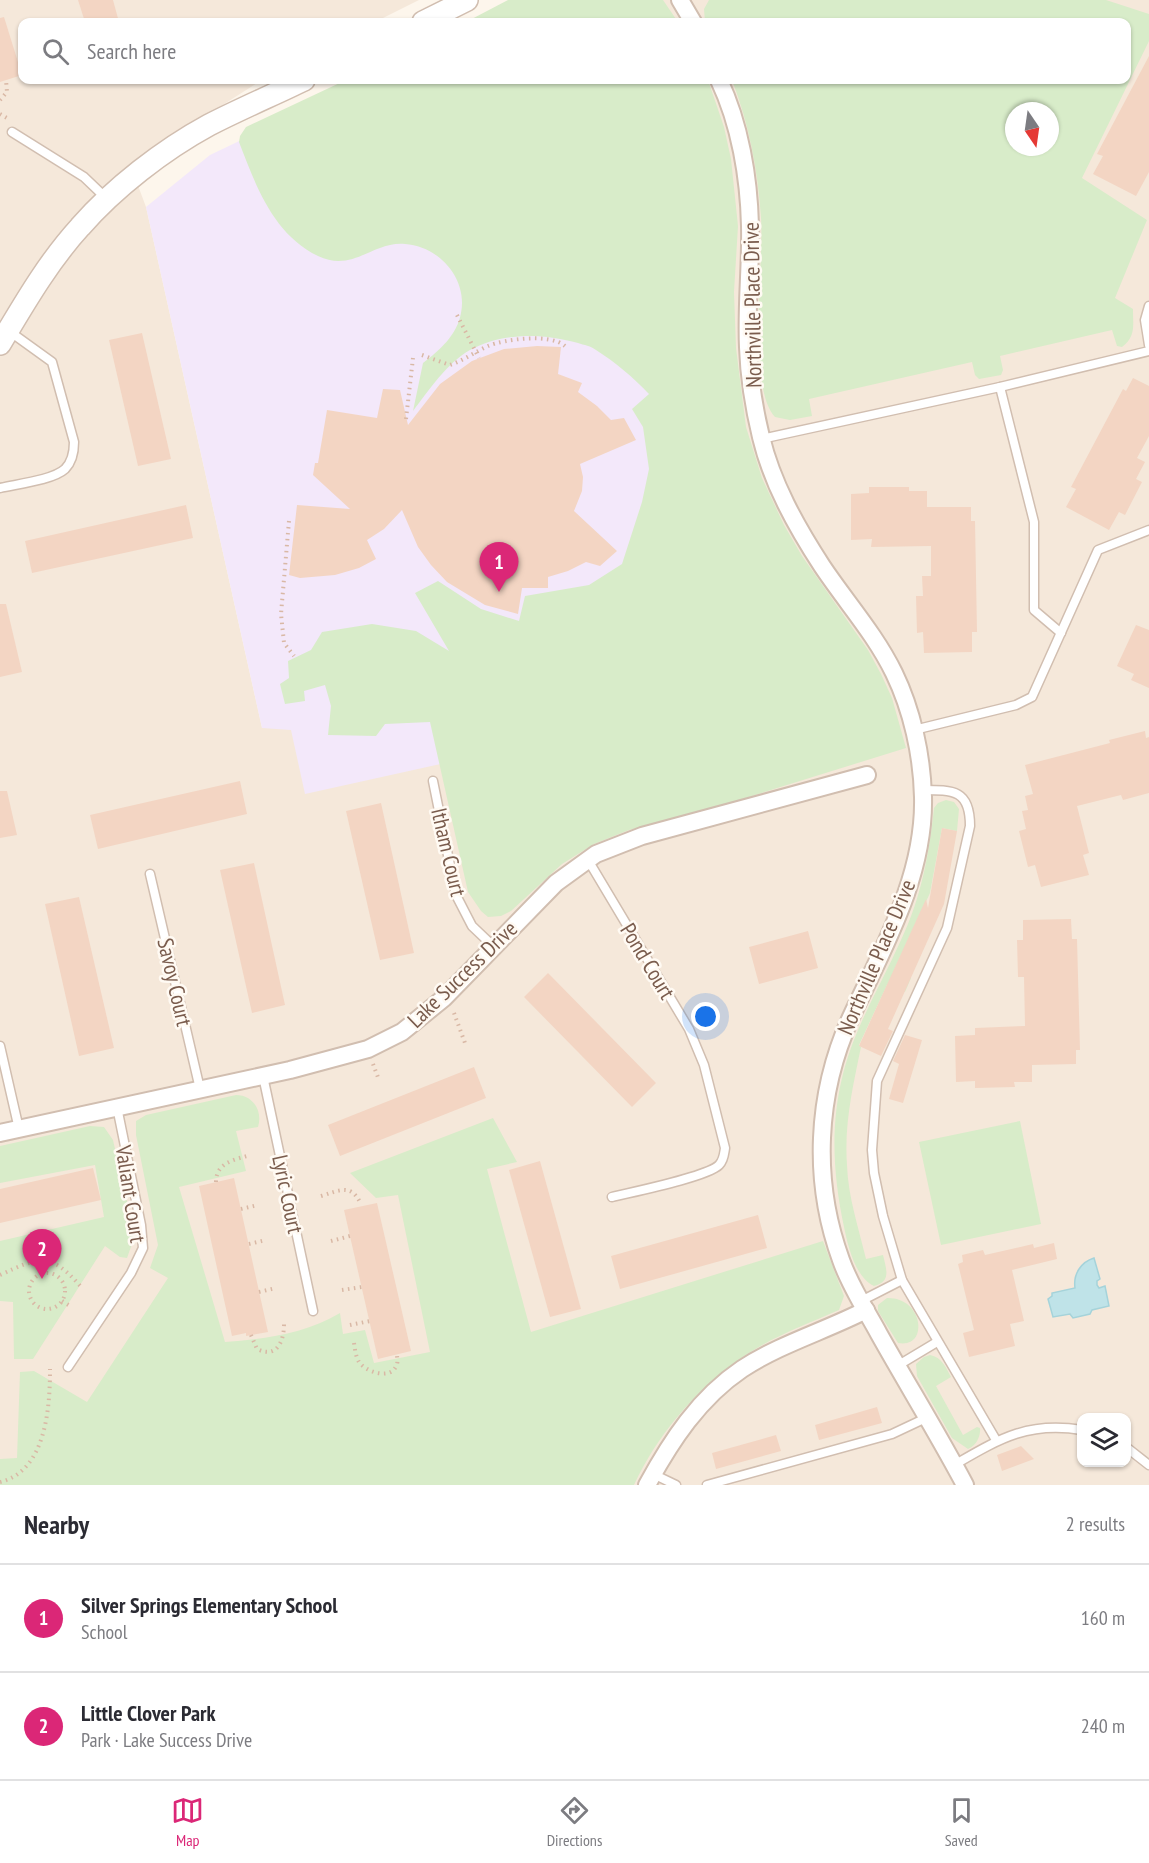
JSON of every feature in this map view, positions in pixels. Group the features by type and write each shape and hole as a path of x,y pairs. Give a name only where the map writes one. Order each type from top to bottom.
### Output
{"street":[{"path":"431,18 467,0"},
{"path":"682,1 691,18"},
{"path":"4,337 59,253 107,199 183,141 208,126 296,84"},
{"name":"Northville Place Drive","path":"721,84 741,148 748,189 750,228 748,350 761,439 788,509 822,567 873,637 894,672 914,730 922,790 920,838 911,879 898,916 840,1042 831,1072 824,1111 821,1164 828,1216 842,1262 863,1306 965,1485"},
{"name":"Lake Success Drive","path":"0,1133 263,1076 368,1049 402,1032 444,998 556,883 588,860 615,845 867,775"},
{"path":"650,1479 667,1448 688,1421 705,1401 742,1370 863,1306"}],"lane":[{"path":"12,132 84,177 107,199"},
{"path":"1149,306 1145,320 1149,345"},
{"path":"0,488 56,474 65,469 74,452 74,442 52,362 4,337"},
{"path":"761,439 1000,387 1149,351"},
{"path":"1000,387 1034,522 1034,610 1061,633"},
{"path":"914,730 1016,705 1032,697 1098,550 1149,530"},
{"name":"Itham Court","path":"433,782 456,895 472,926 493,946"},
{"path":"922,790 936,790 963,797 969,810 970,826 947,928 877,1081 872,1150 874,1173 883,1216 902,1280 996,1440"},
{"name":"Pond Court","path":"588,860 689,1029 704,1065 725,1148 724,1160 717,1167 686,1179 612,1197"},
{"name":"Savoy Court","path":"150,874 200,1089"},
{"path":"0,1046 19,1129"},
{"name":"Lyric Court","path":"263,1076 313,1311"},
{"name":"Valiant Court","path":"68,1367 131,1273 142,1248 141,1225 117,1107"},
{"path":"863,1306 902,1280"},
{"path":"897,1366 937,1342"},
{"path":"708,1485 892,1434 926,1418"},
{"path":"954,1465 996,1440 1032,1428 1077,1429"},
{"path":"1131,1451 1149,1465"},
{"path":"650,1479 676,1485"}],"path":[{"path":"0,100 7,92 6,80"},
{"path":"0,114 7,118"},
{"path":"457,315 479,358"},
{"path":"422,355 450,365 489,346 518,339 548,339 561,342 565,346"},
{"path":"406,419 413,358"},
{"path":"289,521 281,634 284,643 294,656"},
{"path":"452,1006 465,1043"},
{"path":"372,1060 379,1080"},
{"path":"216,1182 216,1173 219,1169 227,1163 247,1156"},
{"path":"321,1196 345,1190 356,1194 360,1202"},
{"path":"241,1209 258,1205"},
{"path":"331,1241 350,1236"},
{"path":"249,1244 266,1240"},
{"path":"0,1275 27,1263 45,1261 57,1263 82,1288"},
{"path":"60,1278 67,1271"},
{"path":"49,1273 60,1278 65,1289 62,1301 52,1308 41,1307 33,1300 30,1290 34,1280 49,1273"},
{"path":"342,1290 362,1287"},
{"path":"259,1292 276,1288"},
{"path":"62,1301 70,1306"},
{"path":"350,1325 370,1322"},
{"path":"251,1335 257,1349 265,1353 272,1351 279,1346 284,1337 284,1324"},
{"path":"354,1343 358,1360 365,1369 376,1373 385,1374 393,1371 397,1365 397,1354"},
{"path":"0,1482 11,1479 26,1467 36,1451 43,1433 48,1407 51,1369"}],"shaded area":[{"path":"0,0 419,0 383,18 18,18 18,84 256,84 130,164 146,207 262,728 677,457 618,84 1131,84 1131,18 604,18 600,0 1149,0 1149,1485 0,1485"},
{"path":"358,84 618,84 694,446 863,736 445,763 305,794 291,730 262,728 146,207 210,155"}],"green space":[{"path":"508,0 663,0 675,18 474,18"},
{"path":"709,0 1106,0 1149,14 1149,41 1131,78 1131,18 705,18 704,9"},
{"path":"337,84 709,84 724,127 731,159 738,226 734,292 736,348 746,427 762,478 784,525 802,556 868,650 881,674 892,698 906,748 713,808 629,830 594,844 562,864 511,911 501,916 488,917 481,911 468,892 430,722 385,724 376,736 328,735 331,706 325,685 304,691 305,701 285,704 280,684 289,678 288,661 311,650 322,632 372,624 416,631 449,651 415,593 438,581 481,609 519,621 525,596 589,585 622,564 642,502 649,469 643,427 632,409 649,394 624,370 587,346 551,337 509,337 483,344 462,355 446,369 413,411 423,363 447,341 459,321 462,300 455,276 439,257 417,246 394,244 342,261 318,256 302,247 278,222 252,175 239,142 246,127"},
{"path":"733,84 1128,84 1082,178 1147,220 1115,298 1133,309 1133,330 1130,339 1122,347 1117,346 1112,330 1000,356 1003,370 1001,375 979,379 975,375 972,362 809,399 812,416 790,420 775,417 766,402 761,379 759,323 761,218 758,183 748,131"},
{"path":"946,800 954,802 959,809 957,831 942,828 930,893 894,970 911,978 905,992 887,985 859,1045 861,1047 850,1105 846,1150 852,1201 866,1259 883,1255 886,1269 886,1278 874,1286 862,1276 853,1260 840,1208 834,1150 836,1112 843,1074 854,1039 914,908 927,859 934,808 938,803"},
{"path":"236,1095 252,1101 259,1115 258,1127 236,1131 246,1171 179,1187 225,1342 299,1331 340,1313 343,1334 365,1330 374,1363 430,1352 398,1195 376,1198 350,1173 493,1118 517,1162 487,1169 531,1332 823,1241 844,1296 839,1310 760,1346 720,1374 677,1417 653,1450 634,1485 0,1485 0,1459 17,1458 20,1372 34,1371 87,1402 168,1278 150,1268 158,1245 136,1135 136,1121 146,1115"},
{"path":"1020,1121 1041,1224 941,1245 919,1142"},
{"path":"90,1126 104,1127 113,1140 133,1228 133,1241 127,1258 120,1257 105,1246 33,1359 14,1359 13,1302 0,1301 0,1241 104,1217 95,1165 0,1183 0,1146"},
{"path":"887,1298 909,1305 915,1313 918,1331 915,1338 908,1343 898,1343 878,1311 878,1305"},
{"path":"930,1355 941,1360 951,1377 936,1386 963,1435 977,1427 980,1428 977,1440 968,1449 952,1438 917,1376 916,1364"}],"water":[{"path":"1094,1258 1100,1279 1097,1285 1099,1288 1105,1286 1109,1306 1073,1318 1070,1314 1053,1317 1048,1299 1052,1293 1075,1288 1075,1278 1079,1269 1085,1262"}],"building":[{"path":"78,0 113,0 118,18 84,18"},
{"path":"4,17 18,62 18,76 0,82 0,18"},
{"path":"1149,56 1149,172 1136,196 1093,174 1103,156 1097,154"},
{"path":"142,333 171,459 138,466 109,340"},
{"path":"537,346 561,347 558,374 582,383 578,392 611,420 624,418 636,440 580,464 583,477 582,491 574,511 617,551 600,566 586,562 548,577 548,588 522,588 518,614 485,605 447,582 418,547 402,510 384,529 367,540 376,559 359,568 335,575 300,578 289,575 297,505 350,509 313,475 315,463 318,463 327,410 377,418 383,389 400,390 408,425 440,384 472,361 504,349"},
{"path":"1133,378 1149,386 1149,436 1137,458 1145,462 1136,479 1142,482 1125,515 1119,512 1109,530 1066,507 1076,489 1071,487 1123,389 1126,391"},
{"path":"869,487 909,487 909,491 927,491 927,507 971,507 971,521 975,521 977,632 972,632 972,652 924,653 923,632 917,633 916,596 923,596 922,576 931,576 931,546 871,547 872,539 851,540 851,494 869,493"},
{"path":"186,505 193,538 32,573 25,541"},
{"path":"0,604 6,604 22,672 0,677"},
{"path":"1136,625 1149,630 1149,688 1131,680 1134,674 1117,666"},
{"path":"1145,731 1146,738 1149,737 1149,793 1123,800 1121,795 1077,806 1089,853 1083,855 1089,875 1041,887 1035,865 1028,867 1019,831 1026,829 1022,811 1028,810 1025,796 1033,794 1025,765 1110,743 1109,740"},
{"path":"240,781 247,814 98,849 90,815"},
{"path":"0,791 7,791 17,835 0,838"},
{"path":"381,803 414,953 380,960 346,811"},
{"path":"942,828 957,831 944,904 888,1029 893,1031 881,1056 859,1046 926,899 928,908"},
{"path":"254,863 285,1005 252,1013 220,870"},
{"path":"79,897 114,1048 79,1056 45,904"},
{"path":"1071,919 1072,939 1077,939 1080,1050 1076,1050 1076,1064 1032,1065 1032,1082 1014,1082 1015,1087 975,1088 975,1081 956,1082 955,1036 975,1035 975,1028 1025,1026 1024,977 1018,977 1017,940 1023,940 1023,920"},
{"path":"808,931 818,968 759,984 749,947"},
{"path":"548,973 656,1083 632,1107 524,997"},
{"path":"905,1035 922,1040 903,1103 889,1099 899,1064 893,1061"},
{"path":"474,1067 486,1098 340,1156 328,1125"},
{"path":"540,1161 581,1309 550,1317 509,1170"},
{"path":"93,1168 101,1200 0,1223 0,1189"},
{"path":"234,1178 268,1332 246,1336 246,1333 232,1336 199,1186"},
{"path":"377,1203 411,1351 378,1359 344,1210"},
{"path":"758,1215 767,1248 620,1289 611,1256"},
{"path":"1054,1243 1057,1259 1012,1270 1024,1321 1010,1324 1015,1346 969,1357 963,1333 974,1330 958,1264 963,1262 962,1255 983,1250 985,1255 1033,1244 1034,1248"},
{"path":"877,1407 882,1423 819,1440 815,1425"},
{"path":"776,1435 781,1451 716,1469 712,1453"},
{"path":"1021,1446 1034,1459 1002,1471 997,1455"}],"place":[{"name":"Silver Springs Elementary School","path":"499,592"},
{"name":"Little Clover Park","path":"42,1279"}]}
